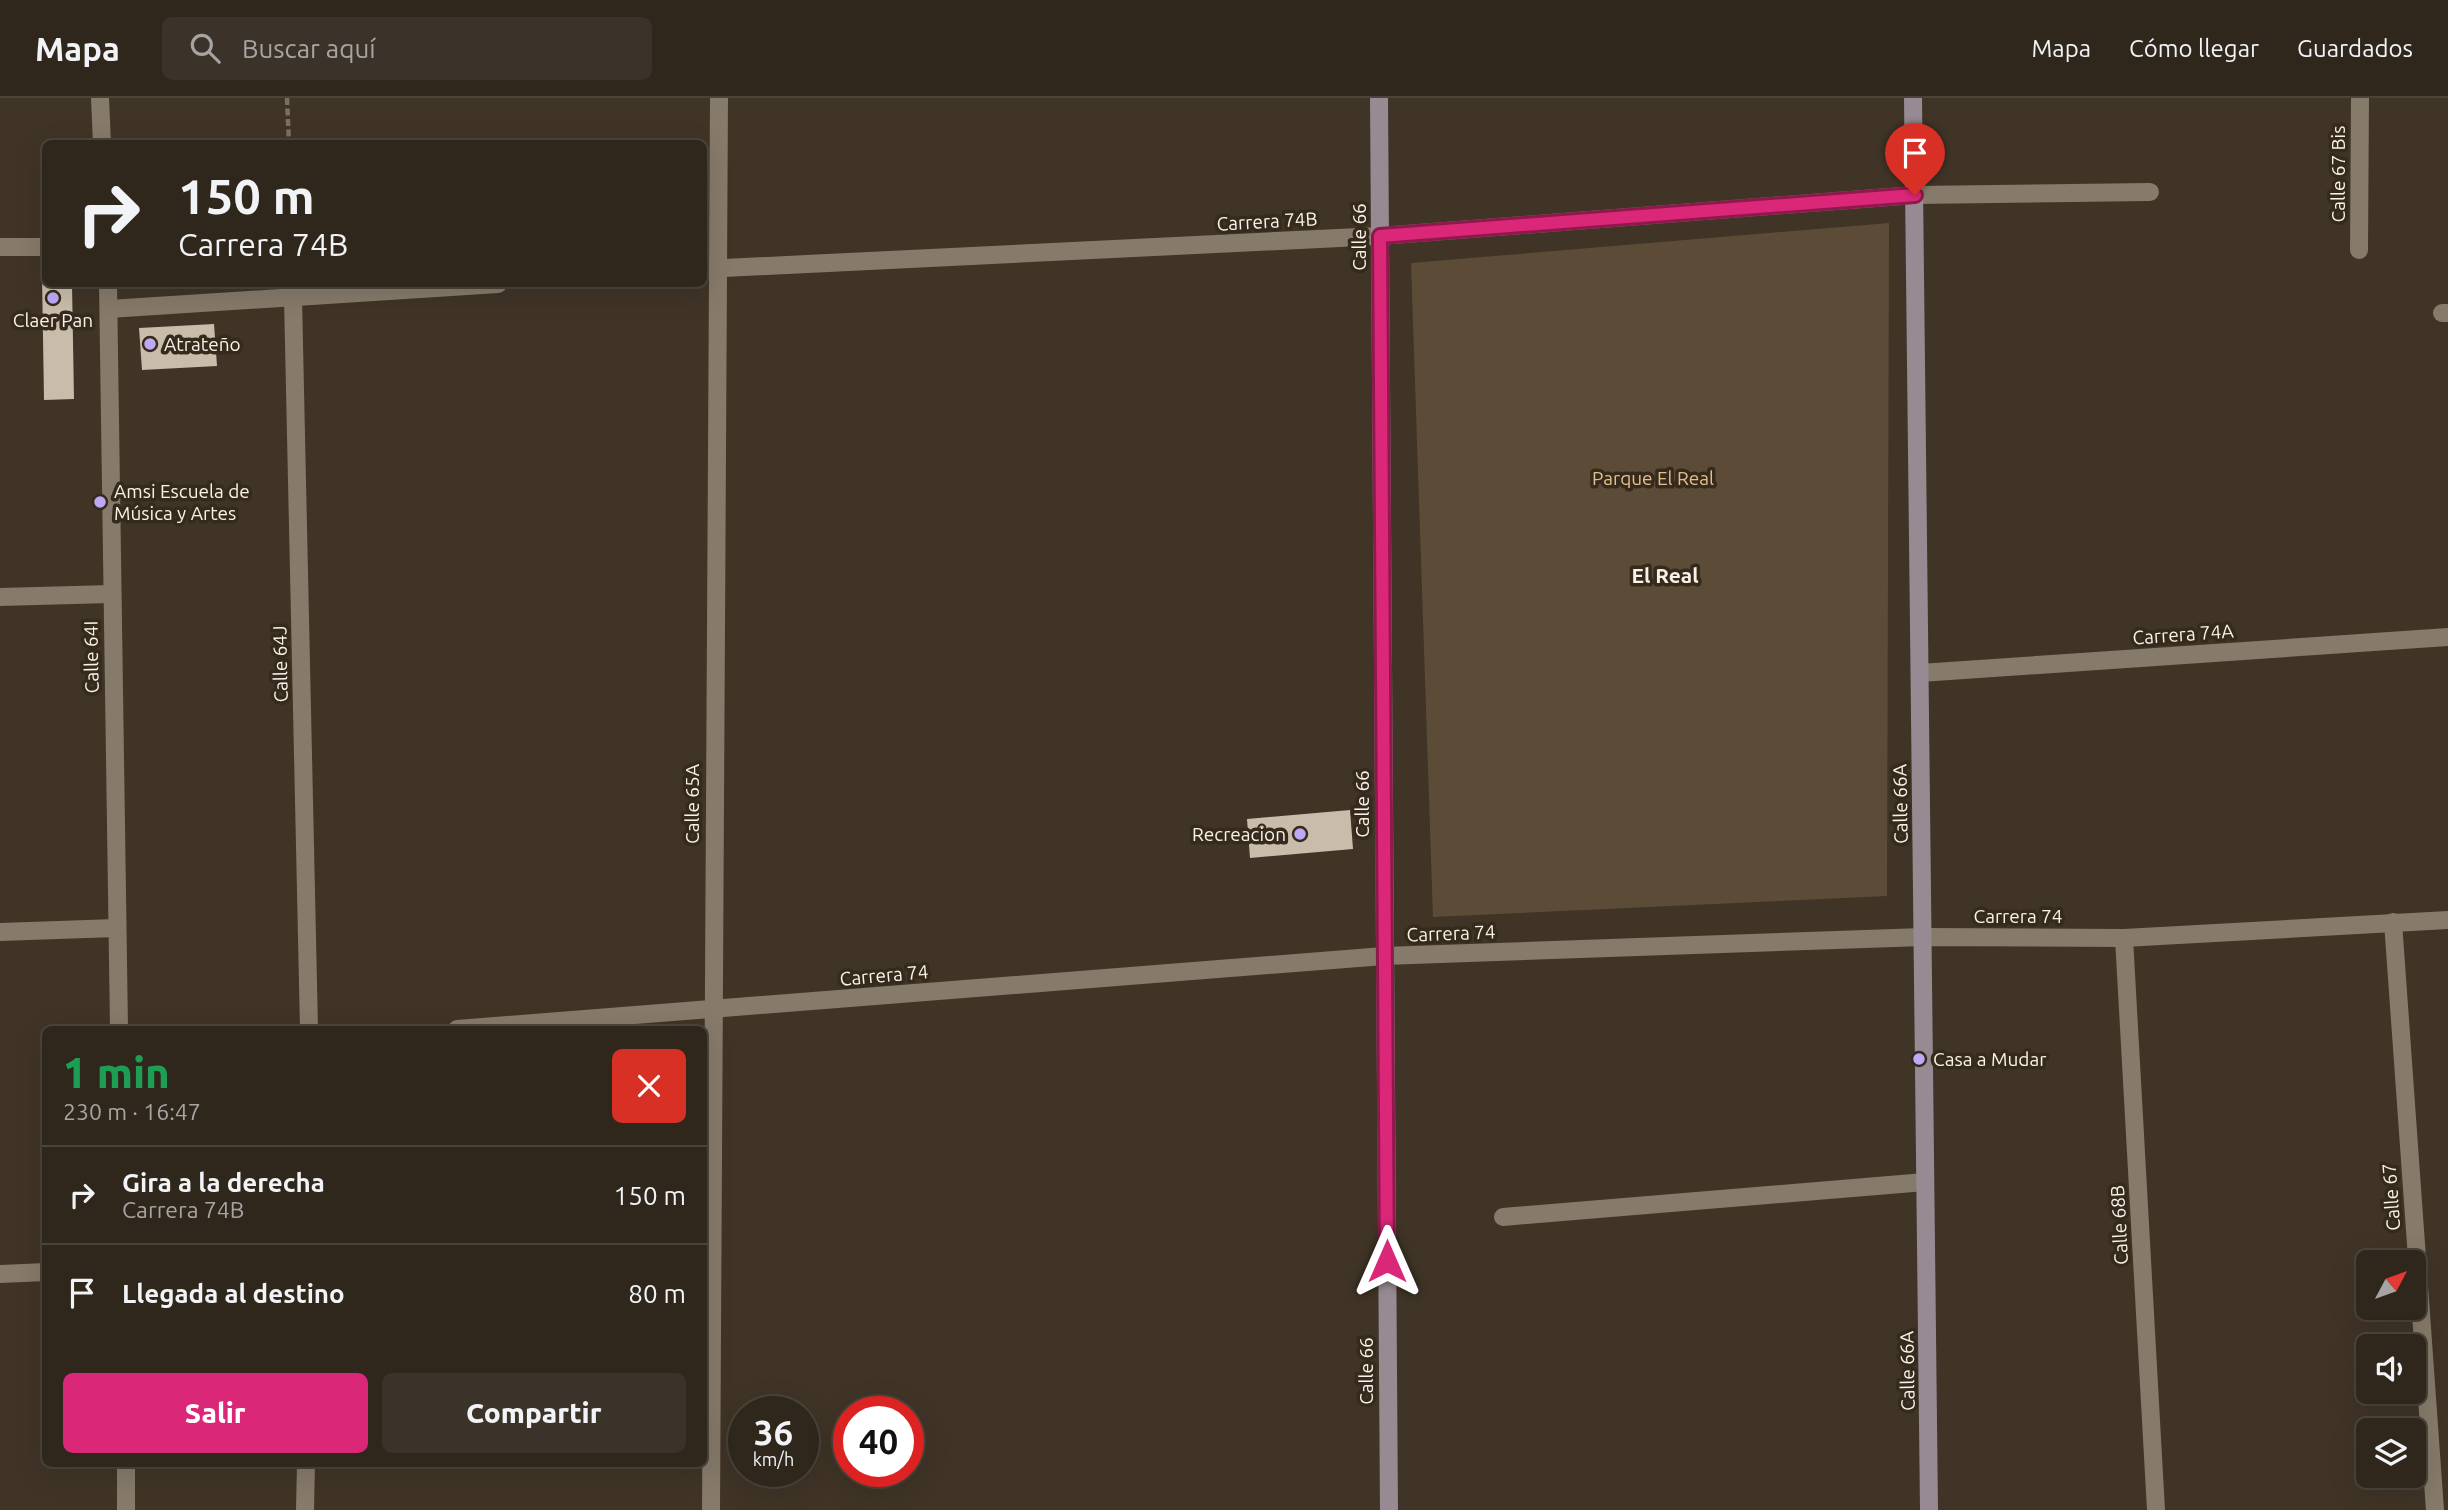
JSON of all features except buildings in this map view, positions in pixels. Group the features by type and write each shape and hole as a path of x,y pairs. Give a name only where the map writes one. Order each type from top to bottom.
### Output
{"street":[{"path":"100,98 102,140"},
{"name":"Calle 65A","path":"711,1510 710,269 719,98"},
{"name":"Calle 66","path":"1379,98 1388,1510"},
{"name":"Calle 66A","path":"1913,98 1929,1510"},
{"name":"Calle 67 Bis","path":"2359,250 2360,98"},
{"name":"Carrera 74B","path":"710,269 1380,236 1915,195 2150,192"},
{"path":"0,247 42,247"},
{"name":"Calle 64I","path":"108,287 116,928 120,1026"},
{"path":"109,309 454,287"},
{"name":"Calle 64J","path":"293,298 309,1026"},
{"path":"0,597 111,594"},
{"name":"Carrera 74A","path":"1920,673 2448,637"},
{"name":"Carrera 74","path":"495,1026 1384,956 1923,937 2124,937 2448,920"},
{"name":"Calle 67","path":"2393,922 2435,1510"},
{"path":"0,932 116,928"},
{"name":"Calle 68B","path":"2124,937 2155,1510"},
{"path":"1503,1217 1925,1182"},
{"path":"0,1274 42,1272"},
{"path":"126,1467 126,1510"},
{"path":"305,1510 306,1467"}],"path":[{"path":"287,98 289,140"}],"green space":[{"name":"Parque El Real","path":"1889,223 1887,896 1433,917 1411,263"}],"place":[{"name":"Claer Pan","path":"53,298"},
{"name":"Atrateño","path":"150,344"},
{"name":"Amsi Escuela de Música y Artes","path":"100,502"},
{"name":"Recreacion","path":"1300,834"},
{"name":"Casa a Mudar","path":"1919,1059"}],"district":[{"name":"El Real","path":"1665,576"}],"route":[{"path":"1387,1261 1380,236 1915,195"}]}
